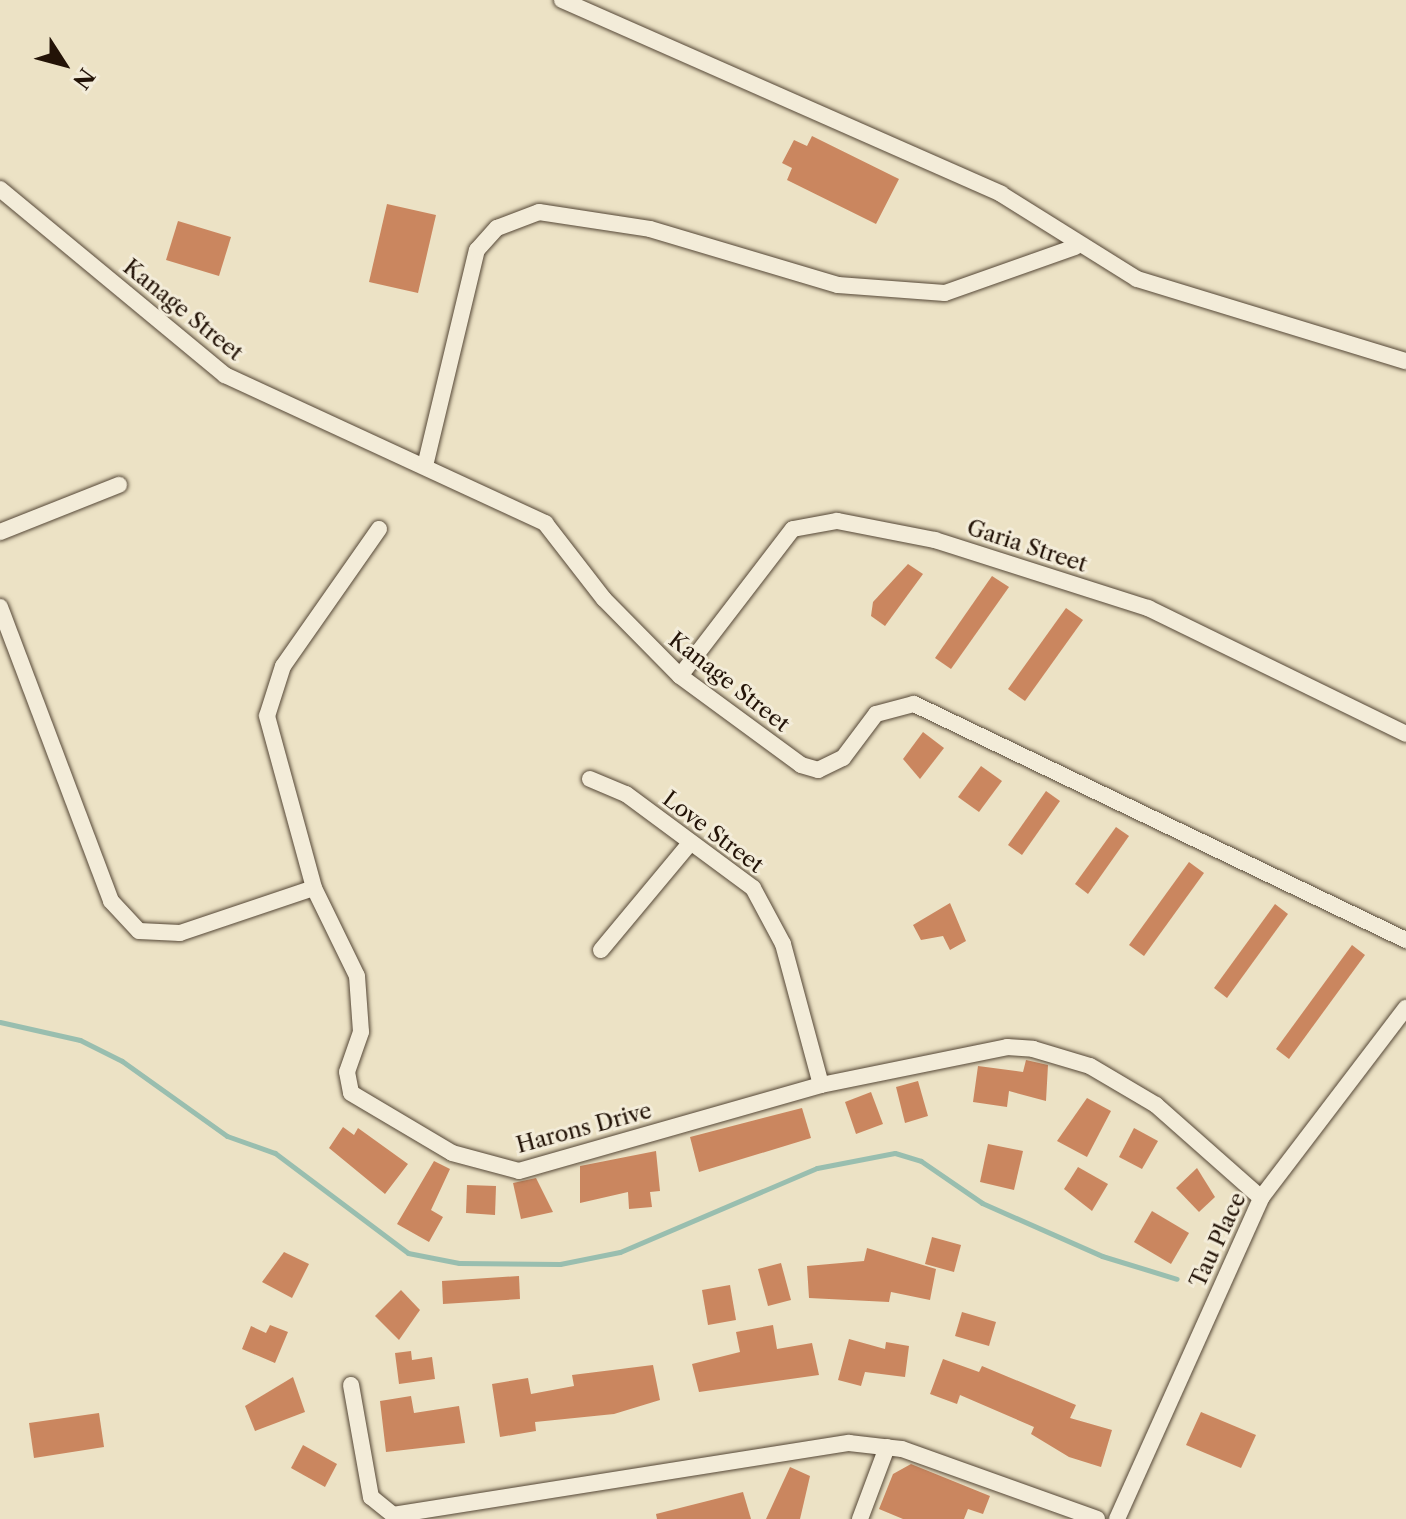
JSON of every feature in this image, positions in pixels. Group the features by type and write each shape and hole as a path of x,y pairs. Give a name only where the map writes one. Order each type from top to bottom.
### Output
{"street":[{"path":"562,0 1001,194 1075,247 1137,279 1406,361"},
{"name":"Kanage Street","path":"0,189 225,375 545,523 604,599 680,676 818,770 843,758 876,714 914,704 1406,940"},
{"path":"425,466 477,250 497,228 539,212 650,229 838,285 945,293 1075,247"},
{"path":"0,532 119,485"},
{"name":"Garia Street","path":"680,676 793,529 837,521 935,540 1148,608 1406,734"},
{"name":"Harons Drive","path":"379,529 283,666 267,716 314,888 357,976 361,1032 347,1072 351,1093 452,1153 519,1171 821,1085 1007,1047 1033,1049 1090,1066 1156,1105 1261,1198"},
{"path":"0,607 111,901 139,931 180,933 314,888"},
{"name":"Love Street","path":"590,779 626,794 753,888 774,919 821,1085"},
{"path":"601,950 690,843"},
{"name":"Tau Place","path":"1117,1519 1261,1198 1406,1008"},
{"path":"351,1385 371,1497 393,1515 756,1455 849,1443 887,1447 1097,1519"},
{"path":"860,1519 887,1447"}],"building":[{"path":"812,136 899,179 876,224 787,180 792,168 782,163 794,140 807,146"},
{"path":"387,204 436,215 418,293 369,282"},
{"path":"178,221 231,237 219,276 166,260"},
{"path":"908,564 923,574 885,626 871,616 873,602"},
{"path":"992,576 1009,587 951,669 935,658"},
{"path":"1066,608 1083,620 1025,701 1008,689"},
{"path":"923,732 944,748 920,779 903,759"},
{"path":"981,766 1002,781 979,812 958,797"},
{"path":"1046,791 1060,801 1022,855 1008,845"},
{"path":"1116,827 1129,836 1088,894 1075,884"},
{"path":"1189,862 1204,873 1144,956 1129,945"},
{"path":"950,903 966,941 950,950 943,936 921,940 913,925"},
{"path":"1275,904 1288,914 1227,998 1214,988"},
{"path":"1352,945 1365,955 1289,1059 1276,1049"},
{"path":"1026,1060 1048,1065 1046,1101 1009,1091 1007,1107 973,1102 978,1066 1023,1072"},
{"path":"918,1081 928,1116 905,1123 896,1087"},
{"path":"871,1092 883,1124 856,1134 845,1102"},
{"path":"1087,1098 1111,1111 1087,1157 1057,1141"},
{"path":"802,1108 811,1138 699,1172 690,1137"},
{"path":"343,1127 354,1135 358,1128 408,1164 385,1194 329,1148"},
{"path":"1134,1128 1158,1141 1142,1169 1119,1157"},
{"path":"988,1144 1023,1151 1014,1190 980,1182"},
{"path":"656,1151 660,1191 650,1192 652,1207 629,1209 628,1192 580,1203 580,1166"},
{"path":"434,1161 450,1169 431,1210 443,1217 429,1242 397,1224"},
{"path":"1078,1167 1108,1184 1092,1211 1064,1189"},
{"path":"1197,1168 1215,1197 1199,1212 1176,1188"},
{"path":"536,1178 553,1212 521,1219 513,1183"},
{"path":"467,1185 496,1186 495,1215 466,1213"},
{"path":"1152,1211 1189,1233 1171,1264 1134,1242"},
{"path":"932,1237 961,1245 954,1272 925,1264"},
{"path":"867,1248 936,1269 930,1300 891,1292 889,1302 809,1298 807,1266 864,1261"},
{"path":"284,1252 309,1264 292,1298 262,1282"},
{"path":"781,1263 791,1300 768,1306 758,1269"},
{"path":"519,1276 520,1299 443,1304 442,1281"},
{"path":"730,1285 736,1320 708,1325 702,1290"},
{"path":"401,1290 420,1310 399,1340 375,1316"},
{"path":"962,1312 996,1322 989,1346 955,1336"},
{"path":"270,1325 288,1332 275,1363 242,1349 251,1326 266,1333"},
{"path":"773,1325 777,1349 812,1343 819,1375 699,1392 692,1364 740,1352 736,1332"},
{"path":"849,1339 885,1349 886,1342 909,1346 905,1377 865,1372 861,1386 838,1380"},
{"path":"411,1351 412,1360 432,1357 435,1379 399,1384 395,1353"},
{"path":"943,1359 979,1372 982,1366 1076,1405 1070,1418 1112,1430 1101,1467 1069,1457 1031,1434 1034,1427 960,1395 957,1404 930,1394"},
{"path":"653,1365 660,1400 614,1414 535,1422 536,1431 500,1437 492,1384 528,1378 531,1394 574,1386 572,1375"},
{"path":"293,1377 305,1412 255,1431 245,1406"},
{"path":"411,1396 414,1413 459,1406 465,1443 386,1452 380,1401"},
{"path":"1201,1412 1256,1435 1241,1468 1186,1445"},
{"path":"99,1413 104,1447 34,1458 29,1423"},
{"path":"303,1445 337,1464 325,1487 291,1468"},
{"path":"911,1464 990,1496 983,1514 968,1509 964,1519 903,1519 879,1509 893,1474"},
{"path":"790,1467 810,1476 800,1519 766,1519"},
{"path":"743,1492 751,1519 657,1519 656,1514"}],"waterway":[{"path":"0,1022 80,1040 122,1061 227,1136 275,1153 408,1253 459,1263 560,1264 620,1252 817,1168 895,1153 921,1161 982,1203 1102,1256 1177,1279"}]}
